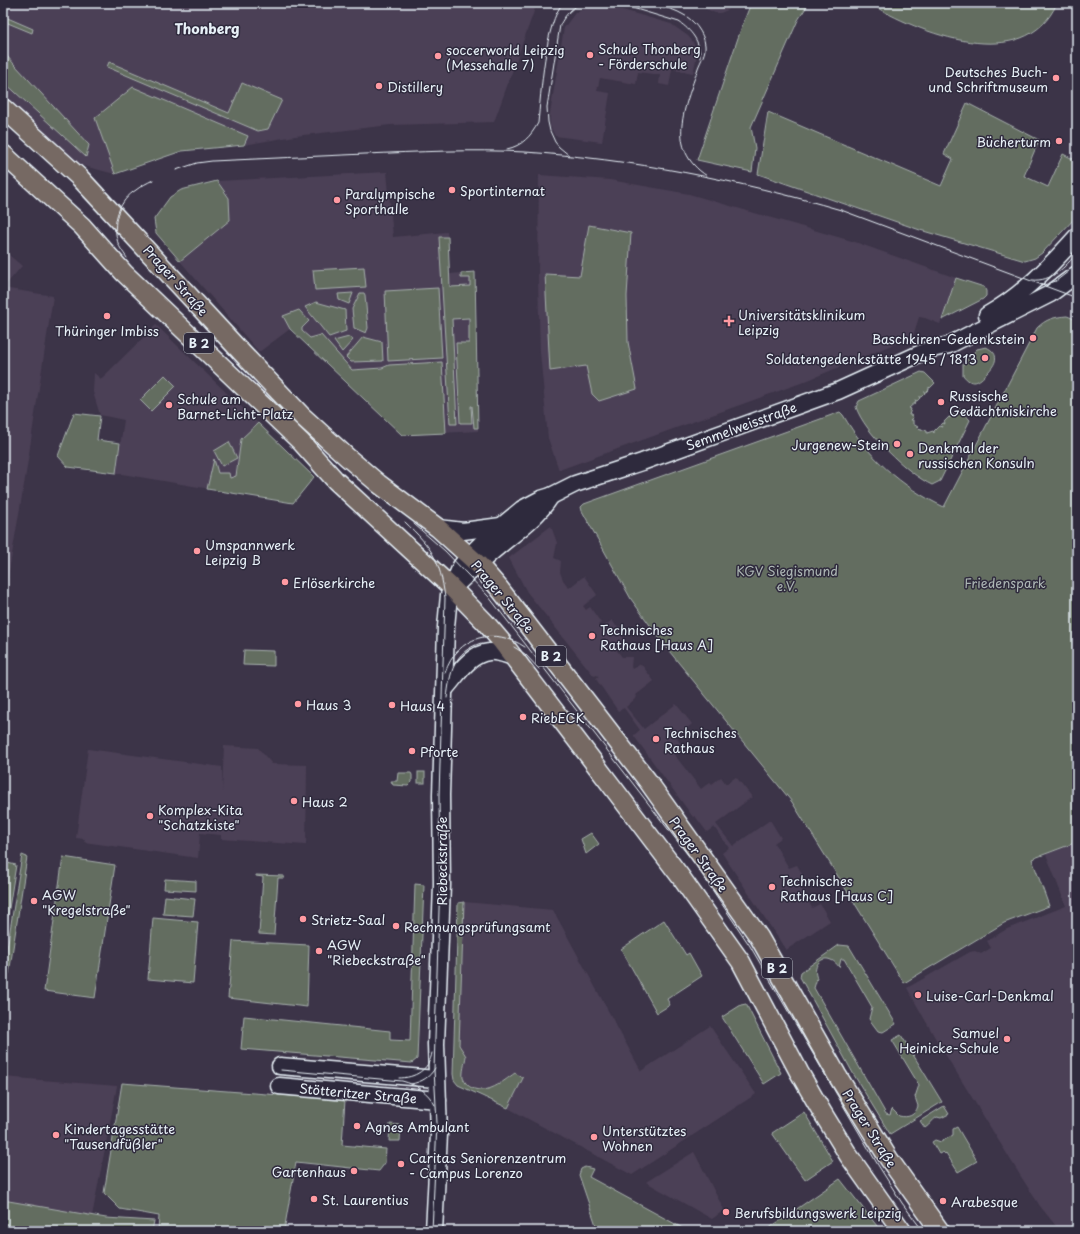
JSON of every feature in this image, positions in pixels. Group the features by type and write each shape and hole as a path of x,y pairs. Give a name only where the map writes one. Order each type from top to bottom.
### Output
{"main road":[{"name":"Prager Straße","path":"3,108 80,178 242,354 302,416 378,484 438,528 474,560 499,588 647,780 759,937 837,1075 885,1153 940,1231"},
{"name":"Prager Straße","path":"3,154 82,226 124,273 301,442 336,481 452,588 485,622 514,657 680,876 741,962 799,1072 822,1112 853,1162 902,1231"},
{"name":"Semmelweisstraße","path":"928,350 944,337 995,310 1015,296 1034,280 1077,236"},
{"name":"Semmelweisstraße","path":"474,560 501,526 530,504 551,496 575,484 838,391 928,350 949,345 1050,294 1077,274"},
{"name":"Semmelweisstraße","path":"452,588 461,566 496,548 537,514 545,506 551,496"},
{"path":"438,528 464,531 501,526"},
{"name":"Riebeckstraße","path":"434,1231 439,1134 436,1044 442,885 441,795 447,610 452,588"},
{"path":"445,689 466,664 479,654 495,652 514,657"},
{"name":"Stötteritzer Straße","path":"280,1066 436,1079"},
{"name":"Stötteritzer Straße","path":"279,1086 438,1100"}],"shaded area":[{"path":"3,3 537,3 494,122 390,125 295,136 244,145 182,151 115,174 84,166 73,160 3,95"},
{"path":"693,3 735,3 728,10 715,13"},
{"path":"593,5 605,5 671,24 688,36 693,42 697,55 693,73 672,69 669,86 659,84 660,75 638,72 636,84 600,78 597,91 610,93 602,142 555,136 550,126 550,114 564,28 575,13"},
{"path":"387,172 393,237 447,232 450,274 475,272 478,431 402,435 290,329 259,352 180,261 230,220 229,198 217,181"},
{"name":"Universitätsklinikum Leipzig","path":"539,175 610,180 689,194 855,242 956,278 940,324 919,317 913,336 801,383 559,470 548,438 540,352 538,278"},
{"path":"3,250 22,266 3,288"},
{"path":"3,288 53,296 26,473 3,606"},
{"name":"Schule am Barnet-Licht-Platz","path":"156,325 314,477 293,503 116,473 124,420 100,415 93,392 94,373 101,379"},
{"name":"Technisches Rathaus","path":"551,526 557,543 554,558 561,561 560,572 563,580 569,588 584,576 597,595 583,606 586,610 590,607 601,623 598,625 601,629 612,620 616,626 622,627 620,633 624,639 614,647 622,657 632,657 632,669 641,664 654,681 636,695 637,697 626,707 644,729 676,704 692,724 676,737 682,746 673,753 701,789 710,782 712,784 721,777 726,784 736,777 752,797 716,824 733,846 770,820 781,838 774,843 789,868 797,865 804,877 798,883 812,908 820,904 830,921 786,950 722,853 729,848 714,827 707,832 695,816 693,817 634,736 640,730 624,708 618,711 596,679 599,677 597,675 594,676 527,592 509,558"},
{"name":"Komplex-Kita \"Schatzkiste\"","path":"224,746 258,748 272,764 307,765 306,845 221,839 221,835 200,833 198,858 84,842 85,839 76,838 88,749 222,767 222,792"},
{"name":"Samuel Heinicke-Schule","path":"1077,842 1077,1231 1060,1231 1040,1206 1020,1175 937,1041 907,988 970,952 975,951 981,954 991,948 987,941 1007,929 1066,906 1046,854"},
{"path":"464,902 553,910 641,1071 710,1026 756,1094 632,1175 508,1108 523,1078 515,1073 492,1088 486,1090 478,1090 467,1085 463,1079 466,1056 459,1045"},
{"name":"Kindertagesstätte \"Tausendfüßler\"","path":"3,1077 117,1086 92,1216 3,1200"},
{"path":"694,1152 724,1210 712,1219 646,1182"}],"green space":[{"path":"751,3 809,3 798,20 751,127 755,148 752,172 697,160"},
{"path":"869,3 1057,3 1042,25 1021,38 996,43 969,42 942,35 915,26 890,15"},
{"path":"3,16 33,29 32,33 3,21"},
{"path":"3,52 89,145 86,157 3,81"},
{"path":"109,62 229,113 242,83 282,100 268,129 258,131 107,67"},
{"path":"133,87 248,136 244,145 182,151 115,174 95,118"},
{"path":"967,103 1039,140 1024,176 1048,187 1063,154 1077,161 1077,216 1042,253 1035,258 1025,261 920,230 758,174 768,112 941,186 953,159 944,154"},
{"path":"217,181 229,198 230,220 180,261 156,233 154,219 170,197 181,190"},
{"path":"589,225 631,233 627,296 628,342 637,389 599,401 592,394 586,366 550,371 545,274 580,276"},
{"path":"439,237 448,237 450,287 470,286 470,278 461,278 461,273 475,272 478,428 474,428 472,406 472,423 460,423 456,343 469,343 469,318 452,319 457,424 450,424"},
{"path":"364,267 366,287 315,290 313,270"},
{"path":"956,278 984,287 986,296 942,320"},
{"path":"438,288 442,358 388,361 385,291"},
{"path":"353,293 349,304 339,300 338,294"},
{"path":"360,293 364,293 365,295 368,328 366,333 354,328 352,309"},
{"path":"316,302 345,310 346,331 329,337 305,307"},
{"path":"299,310 309,321 302,328 302,331 310,338 321,335 352,370 382,368 389,365 442,362 446,433 402,435 290,329 283,316"},
{"name":"KGV Siegismund e.V.","path":"1067,316 1077,320 1077,842 1032,859 1049,906 1004,923 904,983 792,802 665,646 631,599 581,507 584,504 840,412 863,444 886,469 913,490 944,507 1037,328 1050,319"},
{"path":"349,337 353,340 342,352 334,341"},
{"path":"363,337 382,342 383,361 351,362 346,357"},
{"path":"986,347 994,353 996,359 995,363 981,379 975,382 969,381 963,375 963,364 977,349"},
{"path":"921,372 925,373 935,383 930,388 929,387 926,392 924,392 925,393 921,397 919,397 920,398 917,401 915,400 916,402 909,408 911,409 909,415 913,418 911,420 913,420 913,424 918,427 917,428 927,431 927,433 933,431 934,433 939,426 942,427 941,425 943,423 945,424 944,422 949,417 950,418 950,416 955,414 954,413 959,408 970,420 940,481 932,485 911,472 877,440 856,407 859,401"},
{"path":"165,375 176,386 151,411 140,400"},
{"path":"74,413 100,416 97,440 120,443 116,473 68,467 58,456"},
{"path":"258,423 314,477 293,503 207,489 214,459 218,473 229,473 230,478 236,476 241,439"},
{"path":"229,442 237,458 222,466 214,451"},
{"path":"244,650 274,651 274,666 243,665"},
{"path":"418,772 425,772 425,783 418,783"},
{"path":"398,773 411,773 412,782 408,786 393,785 391,781 397,781"},
{"path":"591,833 599,844 586,854 581,839"},
{"path":"22,855 27,857 9,974 3,974"},
{"path":"63,857 115,865 95,998 44,991"},
{"path":"3,862 16,865 3,945"},
{"path":"256,875 284,876 284,878 278,878 274,935 259,934 263,877"},
{"path":"165,879 196,881 196,891 164,889"},
{"path":"415,884 424,885 417,1059 412,1063 241,1049 244,1016 390,1031 390,1040 410,1041"},
{"path":"165,896 195,899 193,916 163,914"},
{"path":"464,902 459,1045 466,1056 463,1078 471,1087 478,1090 484,1090 500,1084 515,1073 523,1078 508,1108 458,1085 454,1080 458,903"},
{"path":"153,918 198,922 193,983 148,979"},
{"path":"664,920 686,955 689,953 702,976 667,999 670,1005 657,1013 621,949"},
{"path":"233,941 309,945 307,1007 228,998"},
{"path":"839,945 849,946 896,1024 883,1032 878,1031 869,1019 872,1007 844,959 841,959 839,967 831,960 823,959 820,961 816,967 817,978 814,988 886,1114 890,1115 892,1109 899,1116 911,1116 918,1106 915,1097 919,1085 892,1040 901,1035 942,1102 890,1134 854,1075 800,977 801,972"},
{"path":"746,1004 781,1073 764,1084 722,1017 741,1005"},
{"path":"122,1083 345,1100 342,1145 386,1149 385,1163 379,1171 296,1162 284,1231 158,1231 159,1216 120,1209 104,1193"},
{"path":"944,1106 949,1114 941,1118 937,1117 925,1128 920,1121"},
{"path":"804,1112 833,1161 805,1180 772,1133"},
{"path":"390,1124 401,1125 400,1141 389,1141"},
{"path":"957,1127 977,1161 958,1172 946,1153 945,1154 943,1152 939,1154 932,1142 935,1140 941,1142 953,1135 953,1129"},
{"path":"585,1167 593,1169 589,1177 688,1231 598,1231 579,1175 581,1169"},
{"path":"840,1179 881,1231 765,1231"},
{"path":"3,1200 106,1218 154,1221 152,1231 3,1231"}],"tram line":[{"path":"507,149 517,146 526,140 538,123 542,77 548,42 557,12 563,3"},
{"path":"570,156 555,142 550,131 547,107 560,25 569,12 583,3"},
{"path":"616,3 679,22 691,33 697,42 700,58"},
{"path":"647,3 665,7 686,16 697,27 703,36 705,48 704,54 684,111 682,140 686,153 694,165 707,176"},
{"path":"176,170 197,163 212,161 445,151 525,152 605,160 684,172 724,180 841,210 1077,298"},
{"path":"127,258 117,239 116,225 119,211 130,194 153,180"},
{"path":"1032,280 1046,279 1052,276 1063,268 1077,253"},
{"path":"1041,286 1056,281 1069,271"},
{"path":"405,522 422,539 433,555 440,573 445,598 439,796 440,878 434,1070 437,1123 432,1231"},
{"path":"414,524 445,551 489,597 695,864 750,946 878,1165 902,1203 923,1231"},
{"path":"445,673 458,650 467,643 478,638 489,636 501,637 525,647"},
{"path":"447,698 450,680 455,664 464,652 481,643"},
{"path":"514,647 525,654 539,669"},
{"path":"399,1078 416,1075 420,1072 428,1064 432,1053"},
{"path":"411,1084 425,1079 435,1068"},
{"path":"281,1070 402,1081 421,1089 429,1096 435,1105"}],"place":[{"name":"Schule Thonberg - Förderschule","path":"590,55"},
{"name":"soccerworld Leipzig (Messehalle 7)","path":"438,56"},
{"name":"Deutsches Buch- und Schriftmuseum","path":"1056,78"},
{"name":"Distillery","path":"379,86"},
{"name":"Bücherturm","path":"1059,141"},
{"name":"Sportinternat","path":"452,190"},
{"name":"Paralympische Sporthalle","path":"337,200"},
{"name":"Thüringer Imbiss","path":"107,316"},
{"name":"Universitätsklinikum Leipzig","path":"729,321"},
{"name":"Baschkiren-Gedenkstein","path":"1033,338"},
{"name":"Soldatengedenkstätte 1945 / 1813","path":"985,358"},
{"name":"Russische Gedächtniskirche","path":"941,402"},
{"name":"Schule am Barnet-Licht-Platz","path":"169,405"},
{"name":"Jurgenew-Stein","path":"897,444"},
{"name":"Denkmal der russischen Konsuln","path":"910,454"},
{"name":"Umspannwerk Leipzig B","path":"197,551"},
{"name":"Erlöserkirche","path":"285,582"},
{"name":"Technisches Rathaus [Haus A]","path":"592,636"},
{"name":"Haus 3","path":"298,704"},
{"name":"Haus 4","path":"392,705"},
{"name":"RiebECK","path":"523,717"},
{"name":"Technisches Rathaus","path":"656,739"},
{"name":"Pforte","path":"412,751"},
{"name":"Haus 2","path":"294,801"},
{"name":"Komplex-Kita \"Schatzkiste\"","path":"150,816"},
{"name":"Technisches Rathaus [Haus C]","path":"772,887"},
{"name":"AGW \"Kregelstraße\"","path":"34,901"},
{"name":"Strietz-Saal","path":"303,919"},
{"name":"Rechnungsprüfungsamt","path":"396,926"},
{"name":"AGW \"Riebeckstraße\"","path":"319,951"},
{"name":"Luise-Carl-Denkmal","path":"918,995"},
{"name":"Samuel Heinicke-Schule","path":"1007,1039"},
{"name":"Agnes Ambulant","path":"357,1126"},
{"name":"Kindertagesstätte \"Tausendfüßler\"","path":"56,1135"},
{"name":"Unterstütztes Wohnen","path":"594,1137"},
{"name":"Caritas Seniorenzentrum - Campus Lorenzo","path":"401,1164"},
{"name":"Gartenhaus","path":"354,1171"},
{"name":"St. Laurentius","path":"314,1199"},
{"name":"Arabesque","path":"943,1201"},
{"name":"Berufsbildungswerk Leipzig","path":"726,1212"}],"district":[{"name":"Thonberg","path":"207,28"}],"park label":[{"name":"Friedenspark","path":"1005,582"}]}
